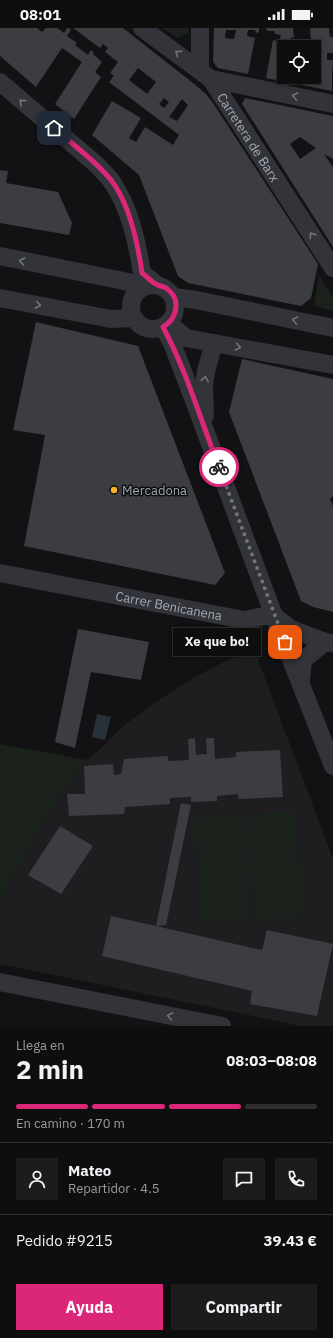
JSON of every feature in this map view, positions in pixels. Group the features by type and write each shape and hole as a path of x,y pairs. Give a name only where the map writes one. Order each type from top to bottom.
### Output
{"street":[{"name":"Carretera de Barx","path":"142,28 205,74 333,268"},
{"path":"200,28 205,74 333,104"},
{"path":"0,82 97,166 111,180 122,200 138,248 142,273 150,285"},
{"path":"0,256 166,288 174,297 176,310 172,320 166,326 150,329 144,327 134,318 131,308 133,297 136,292 150,285"},
{"path":"174,297 196,300 333,328"},
{"path":"0,298 111,319 134,318"},
{"path":"166,326 186,338 333,366"},
{"path":"166,326 274,616 333,766"},
{"path":"205,432 204,386 206,371 214,343"},
{"name":"Carrer Benicanena","path":"0,573 244,620 264,616 274,616"},
{"path":"274,616 291,629 329,642"},
{"path":"301,682 303,660 329,642"},
{"path":"0,982 222,1026"},
{"path":"0,993 160,1026"}],"shaded area":[{"path":"162,28 188,28 188,33 178,38"},
{"path":"319,275 333,297 333,311 314,306"},
{"path":"254,649 333,859 333,1026 302,1026 0,964 0,911 8,884 62,791 87,760 122,727 156,702 193,678"},
{"path":"97,714 111,717 105,740 92,737"},
{"path":"0,744 87,760 62,791 8,884 0,911"},
{"path":"296,811 302,916 255,919 248,814"},
{"path":"244,815 250,920 200,922 195,817"}],"building":[{"path":"0,28 37,28 42,32 46,28 57,28 64,33 67,28 69,28 71,30 67,36 77,43 75,45 88,55 91,50 94,53 93,54 102,62 95,72 101,77 74,119 55,104 82,62 62,48 36,87 0,56"},
{"path":"73,28 123,28 206,94 318,264 311,298 301,306 188,283 178,276 139,175 92,135 112,101 141,118 129,138 136,142 145,127 173,145 179,135 109,82 114,76 110,73 118,62 105,52 108,48 103,44 100,48","holes":["138,68 156,82 147,94 129,80","164,98 169,102 164,108 159,104","182,99 188,105 177,121 169,117"]},
{"path":"214,28 259,28 259,32 256,33 255,30 248,30 247,36 255,38 248,74 218,68 213,62","holes":["226,30 236,30 234,39 225,38"]},
{"path":"266,28 293,28 294,38 291,37 290,40 280,40 281,35 275,34 274,31 267,31"},
{"path":"310,28 329,28 330,37 333,37 333,53 327,53 327,60 333,60 332,91 296,84 321,84 321,40 311,40"},
{"path":"273,40 277,41 277,80 266,78"},
{"path":"245,98 333,116 333,159 324,154 333,167 333,247 242,104","holes":["300,137 316,148 300,159 290,144"]},
{"path":"0,170 8,171 6,183 58,192 72,223 69,235 0,223"},
{"name":"Mercadona","path":"36,322 138,346 225,573 215,585 24,546 45,435 13,430"},
{"path":"242,359 333,379 333,496 330,499 333,506 333,612 313,607 301,601 229,412"},
{"path":"78,629 149,642 141,680 91,672 75,748 55,742"},
{"path":"195,738 196,755 207,754 206,738 214,738 215,759 236,757 236,752 280,750 283,797 239,799 238,794 217,796 217,801 191,802 191,797 170,798 170,804 125,807 124,814 69,816 67,794 85,794 84,766 113,764 114,775 121,774 124,759 168,756 168,761 189,760 188,739"},
{"path":"181,803 191,805 166,925 156,926"},
{"path":"60,826 93,846 61,894 28,875"},
{"path":"111,916 262,950 267,930 333,944 317,1016 250,1004 252,991 102,956"}],"way so far":[{"path":"219,467 285,642"}],"place":[{"name":"Mercadona","path":"114,490"},
{"name":"Xe que bo!","path":"285,642"}],"route":[{"path":"54,128 111,180 122,200 131,226 138,248 142,273 156,284 166,288 174,297 176,306 175,315 169,324 163,327 172,343 194,398 205,432 219,467"}]}
